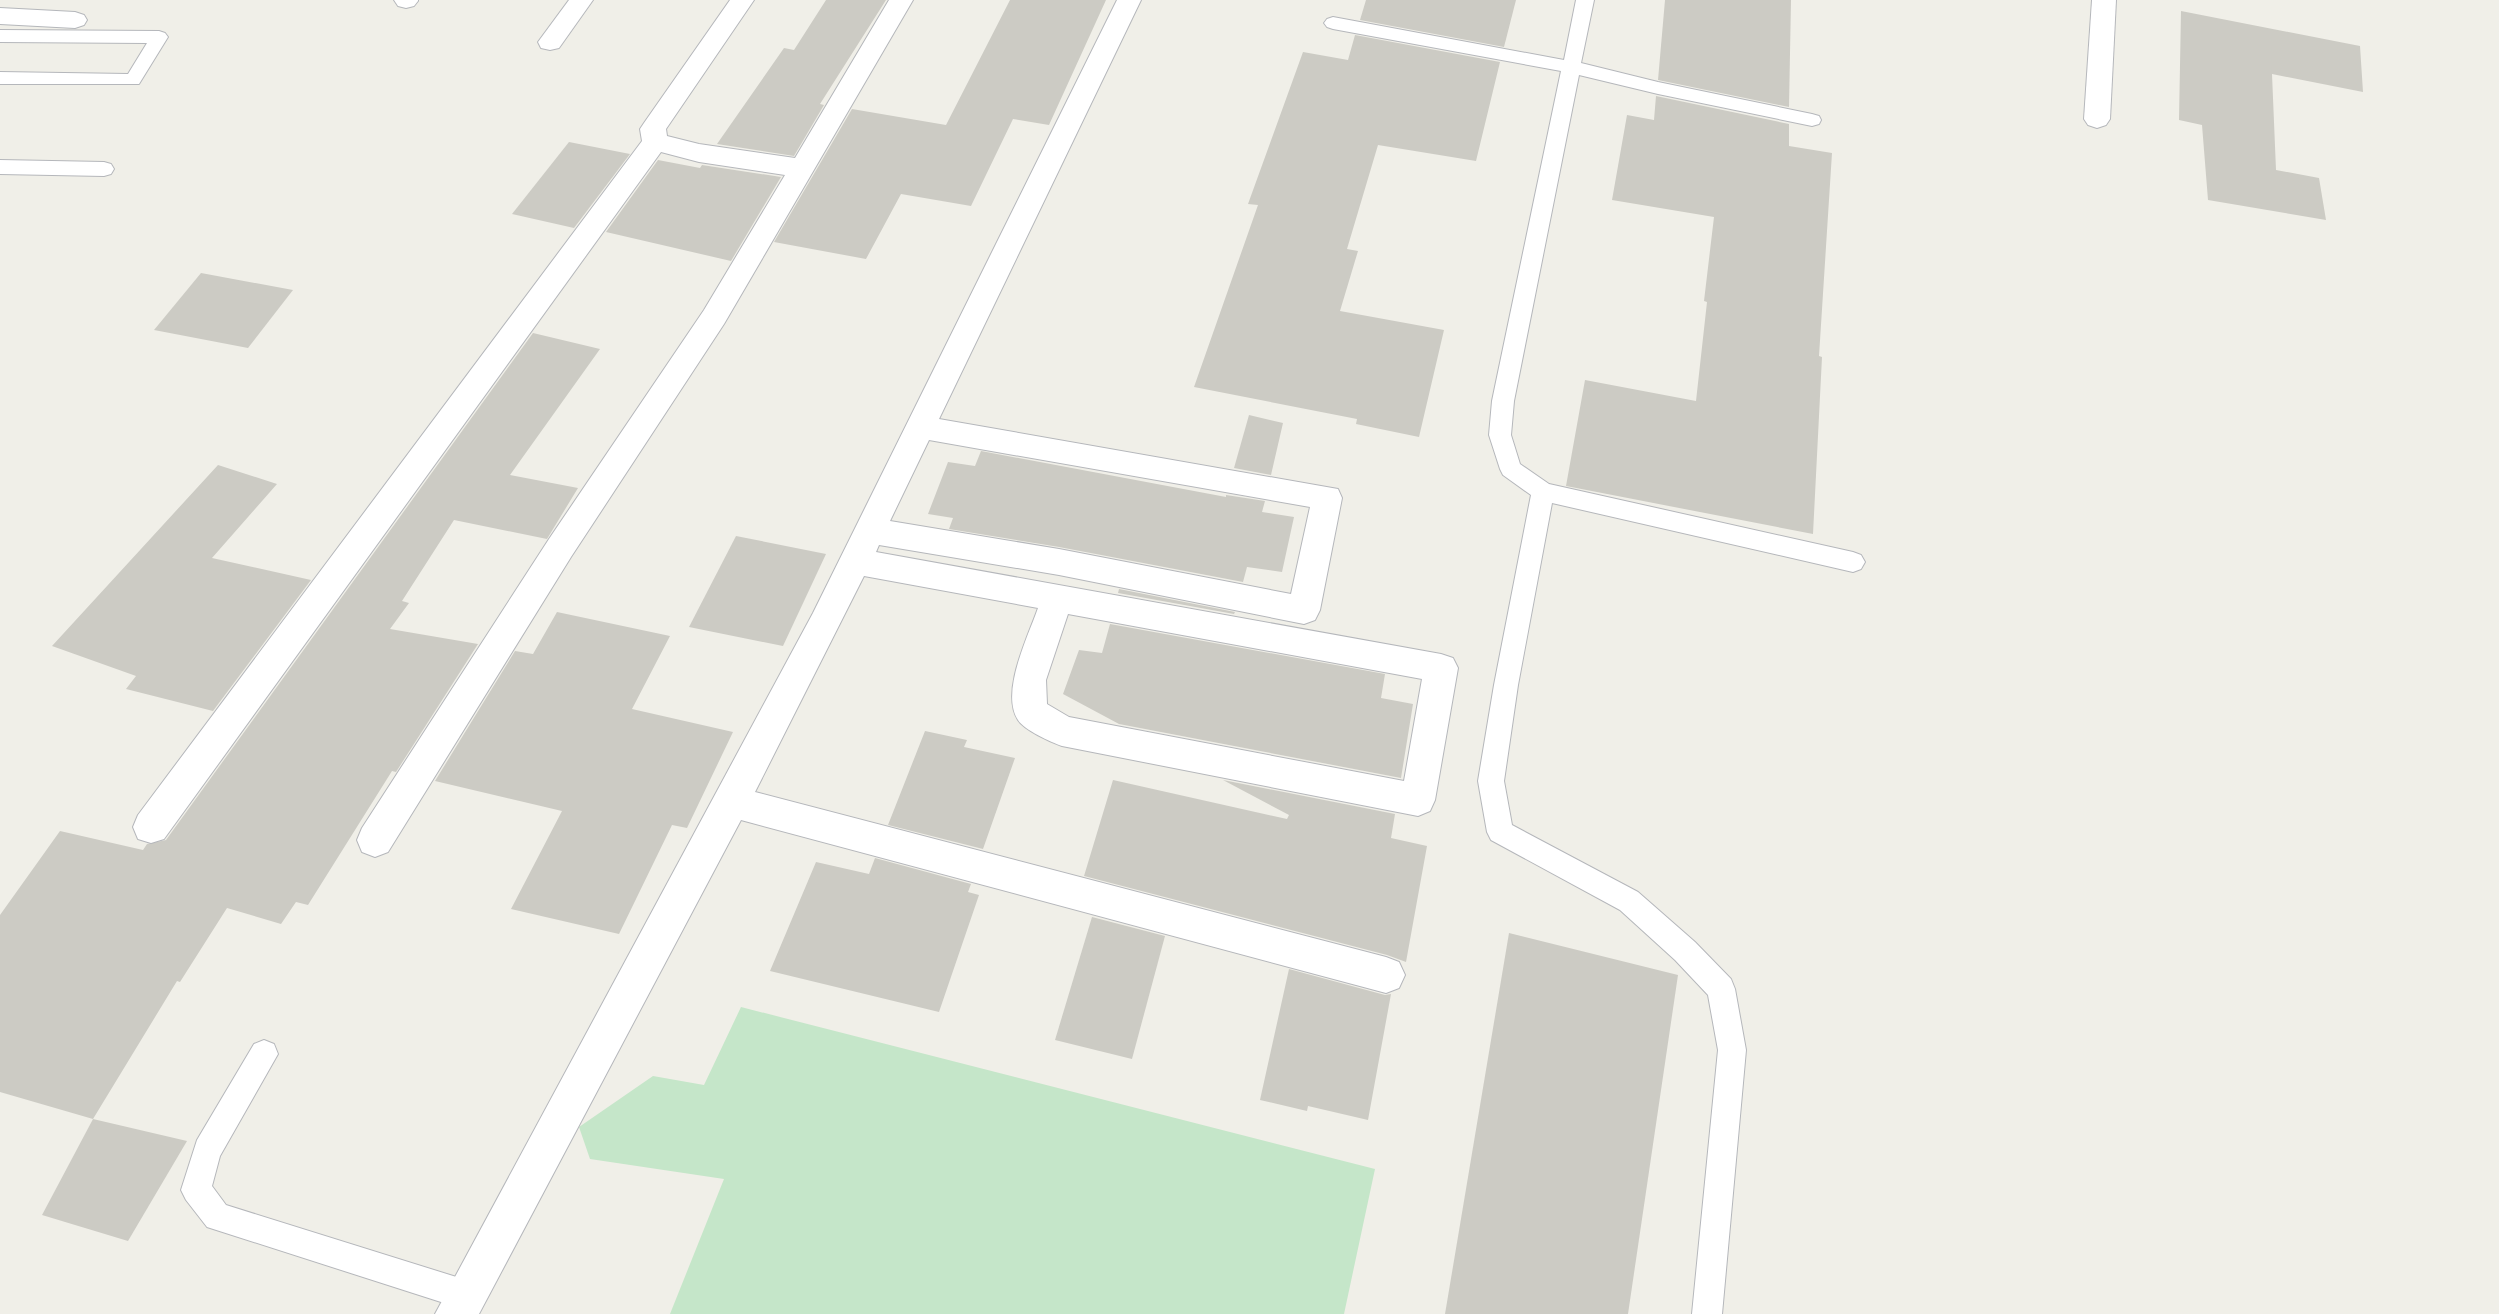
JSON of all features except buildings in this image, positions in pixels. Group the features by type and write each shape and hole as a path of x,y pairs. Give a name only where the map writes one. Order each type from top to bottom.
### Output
{"street":[{"path":"550,42 581,0"},
{"path":"151,827 654,142 652,129 742,0"},
{"path":"375,840 560,548 714,317 901,0"},
{"path":"461,1305 732,802 825,623 1129,0"},
{"path":"2097,119 2104,0"},
{"path":"0,16 75,20"},
{"path":"654,142 699,153 801,168"},
{"path":"869,530 1059,562 1304,610 1328,498 919,427"},
{"path":"854,561 1057,600 1441,668 1418,800 1062,731 1031,712 1029,680 1057,600"},
{"path":"732,802 1386,975"}],"lane":[{"path":"1585,0 1503,401 1500,435 1511,469 1543,492 1852,562"},
{"path":"1333,23 1572,67 1658,88 1812,120"},
{"path":"0,36 159,37 133,80 0,78"},
{"path":"0,167 104,169"},
{"path":"1543,492 1506,685 1491,781 1500,832 1629,901 1685,951 1721,989 1732,1050 1707,1314"},
{"path":"264,1054 207,1150 196,1190 217,1217 461,1305"}],"green space":[{"path":"741,1007 1375,1169 1344,1314 670,1314 724,1179 590,1159 579,1127 653,1076 704,1085"}]}
